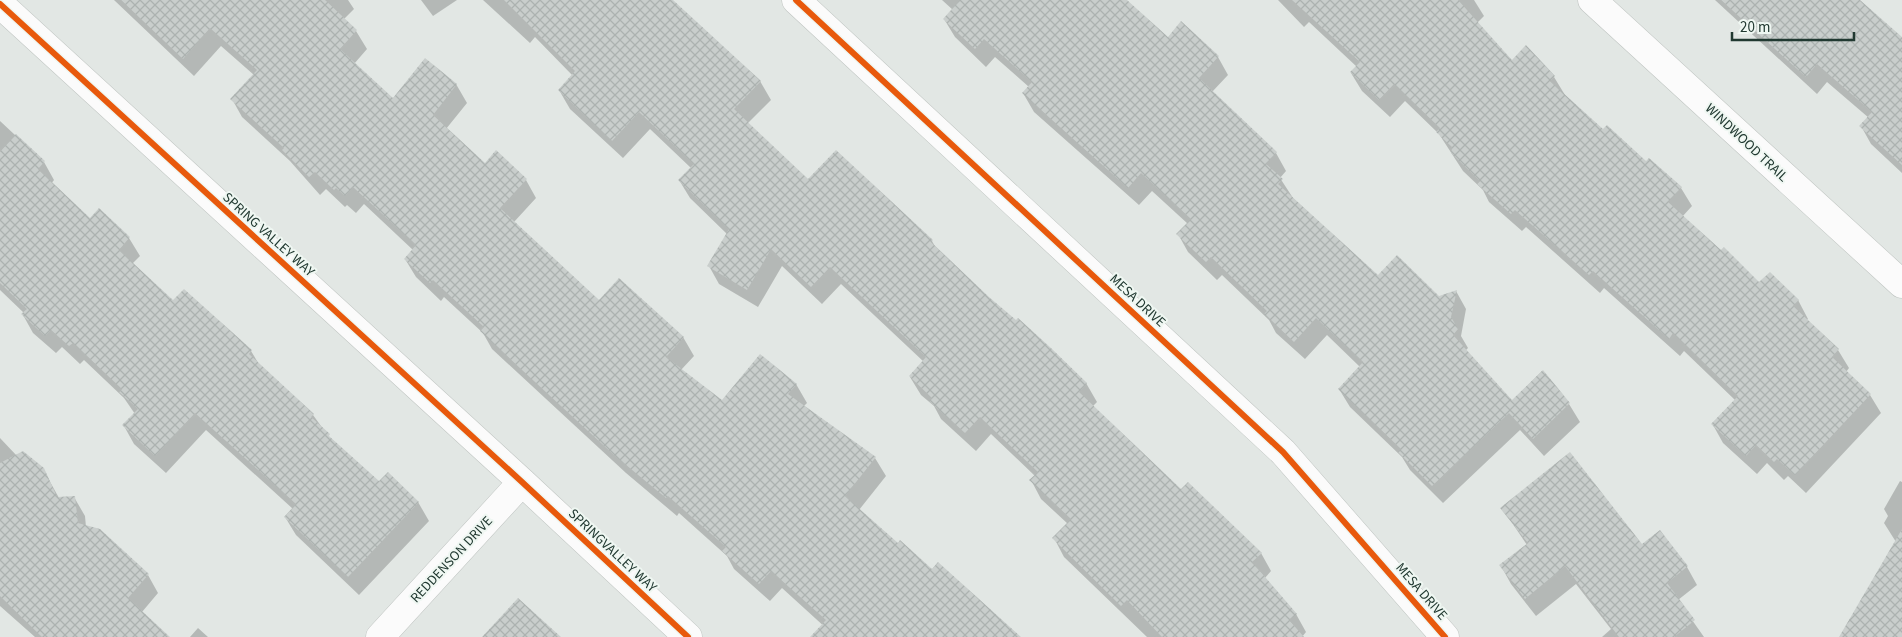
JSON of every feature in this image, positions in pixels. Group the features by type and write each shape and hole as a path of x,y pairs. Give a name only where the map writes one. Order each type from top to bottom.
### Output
{"street":[{"name":"MESA DRIVE","path":"796,0 1282,452 1445,637"},
{"name":"WINDWOOD TRAIL","path":"1592,0 1902,284"},
{"name":"SPRING VALLEY WAY","path":"0,4 522,482"},
{"name":"REDDENSON DRIVE","path":"380,637 522,482"},
{"name":"SPRINGVALLEY WAY","path":"522,482 688,637"}],"building":[{"path":"121,0 325,0 357,30 340,49 393,98 425,58 457,84 433,115 485,163 496,150 527,179 500,208 599,300 619,278 684,337 666,357 722,400 760,354 797,384 788,394 876,457 845,496 898,543 900,540 932,569 938,562 1021,637 810,637 826,620 771,571 759,584 722,551 726,547 668,496 666,498 614,455 480,331 484,327 433,280 430,283 404,259 416,245 353,187 345,196 336,188 334,190 315,172 309,177 282,150 284,148 230,99 257,70 210,28 183,59"},
{"path":"504,0 673,0 761,81 734,109 808,179 836,150 933,240 931,242 989,297 1016,320 1018,318 1051,348 1087,383 1079,392 1181,489 1188,482 1262,553 1252,562 1297,614 1289,620 1304,637 1162,637 1127,600 1121,606 1052,538 1071,519 1029,480 1038,472 980,417 965,433 929,401 932,398 909,376 926,357 830,267 811,287 771,249 747,290 707,266 729,229 678,180 694,164 639,112 612,141 558,90 575,71"},
{"path":"960,0 1127,0 1168,37 1181,21 1219,56 1199,78 1277,152 1266,164 1283,179 1278,184 1378,275 1397,255 1439,296 1457,290 1451,317 1458,329 1453,335 1512,400 1543,370 1570,403 1533,439 1509,413 1432,486 1398,452 1401,449 1338,389 1363,362 1316,318 1294,342 1264,314 1267,311 1211,257 1206,262 1176,234 1191,219 1141,173 1128,188 1022,93 1032,82 984,39 975,49 943,19"},
{"path":"1292,0 1458,0 1512,60 1526,45 1555,76 1550,81 1603,129 1607,125 1646,161 1649,158 1682,187 1668,202 1721,250 1724,247 1759,282 1770,272 1799,300 1793,306 1839,349 1832,357 1871,394 1795,475 1777,459 1774,462 1756,445 1746,456 1711,424 1738,396 1673,333 1669,339 1593,271 1589,275 1515,210 1511,214 1477,184 1480,181 1451,153 1452,147 1436,132 1440,128 1394,84 1379,100 1350,72 1360,62"},
{"path":"1721,0 1860,0 1902,37 1902,165 1859,126 1872,112 1817,64 1806,77"},
{"path":"16,134 45,161 38,169 90,218 99,208 130,237 119,250 173,300 184,289 252,350 249,354 314,414 311,417 330,434 329,436 379,481 388,472 419,502 348,577 284,517 296,504 195,413 155,456 122,425 138,409 119,392 122,389 73,343 69,346 51,330 45,336 21,314 27,309 0,283 0,152"},
{"path":"23,451 44,468 57,497 75,496 78,523 100,529 149,574 128,598 170,637 42,637 0,596 0,463"},
{"path":"1570,452 1642,544 1660,530 1688,566 1667,583 1695,620 1674,637 1619,637 1565,566 1525,599 1499,565 1528,543 1500,508"},
{"path":"1902,529 1902,637 1839,637"},
{"path":"518,598 561,637 482,637"}],"cycle path":[{"path":"796,0 1283,452 1445,637"},
{"path":"0,4 522,482 688,637"}]}
